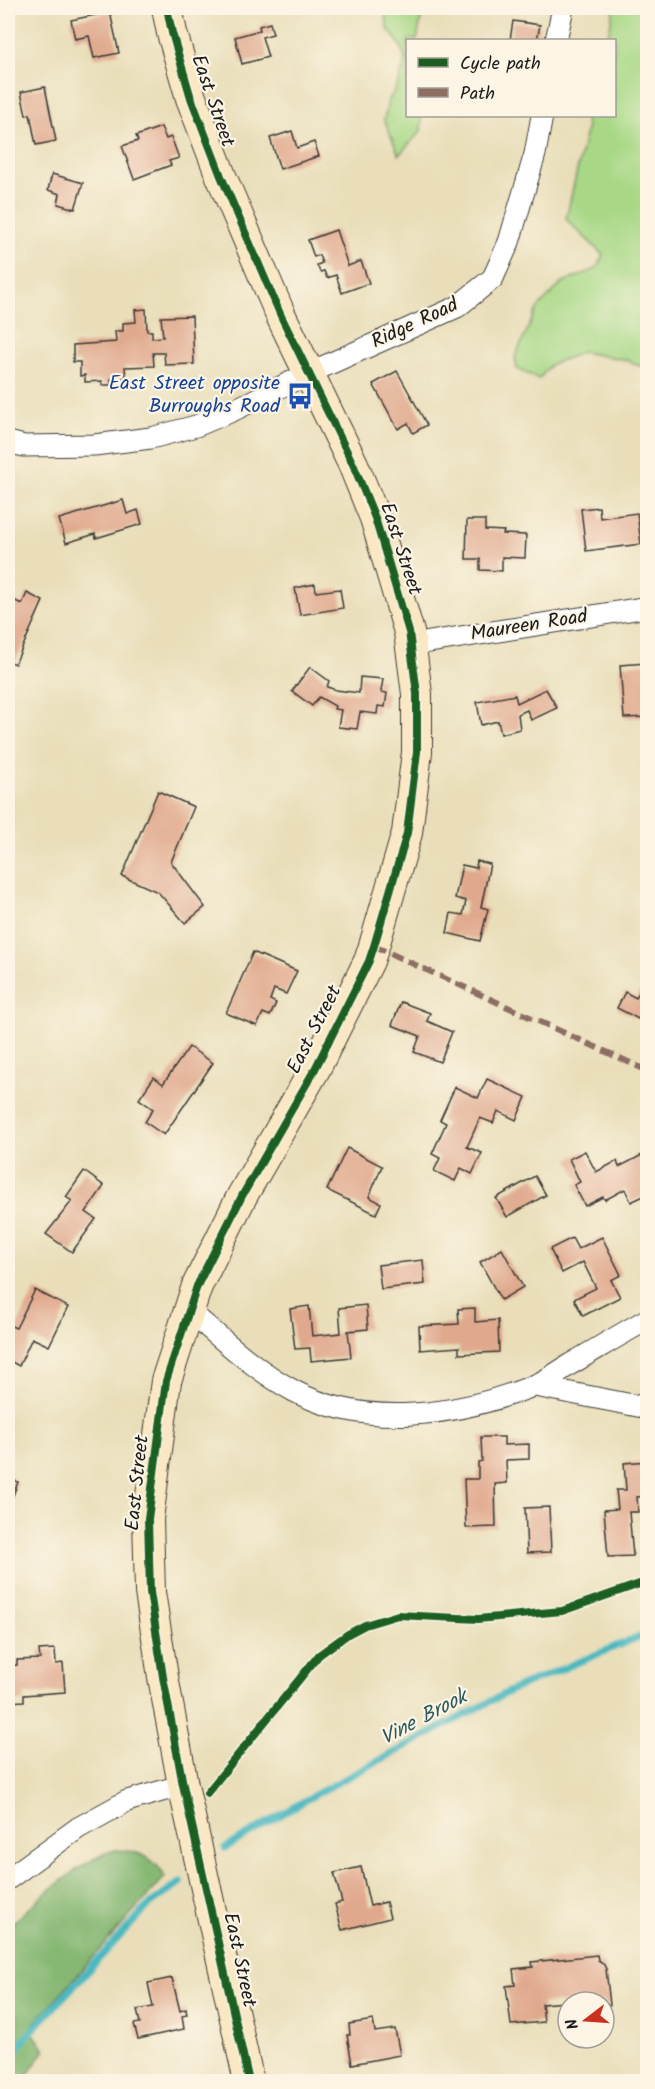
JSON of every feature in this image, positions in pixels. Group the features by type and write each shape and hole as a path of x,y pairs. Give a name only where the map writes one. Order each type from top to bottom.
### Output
{"street":[{"name":"East Street","path":"167,8 191,98 221,176 281,316 353,464 375,518 409,632 417,694 417,752 407,833 369,961 315,1069 242,1196 197,1286 166,1381 148,1519 153,1618 183,1785 249,2082"},
{"path":"556,39 562,8"},
{"name":"Ridge Road","path":"8,442 24,447 94,445 150,438 205,422 457,307 493,278 509,242 535,154 542,117"},
{"name":"Maureen Road","path":"411,645 648,607"},
{"path":"189,1311 246,1359 296,1392 329,1404 367,1413 403,1415 469,1406 535,1386 648,1319"},
{"path":"535,1386 648,1408"},
{"path":"8,1879 78,1828 126,1801 183,1785"}],"green space":[{"path":"384,8 423,8 417,39 406,39 406,117 422,117 421,131 399,155 384,120 388,102 399,82 405,59 401,46 388,29"},
{"path":"614,8 647,8 647,369 627,360 582,352 550,365 539,379 517,369 515,357 537,309 562,283 596,269 603,255 566,219 587,127 584,117 616,117 616,39 607,39"},
{"path":"116,1850 145,1856 161,1870 165,1877 30,2028 45,2050 23,2081 8,2081 8,1927 75,1871 90,1861"}],"building":[{"path":"110,12 119,53 94,58 89,36 75,39 71,20"},
{"path":"513,21 540,25 537,39 510,39"},
{"path":"270,23 273,34 262,37 268,57 242,64 235,37 260,30 259,26"},
{"path":"45,87 56,141 36,145 30,114 26,115 21,92"},
{"path":"161,127 166,139 171,137 179,158 169,161 171,165 134,179 122,146 138,141 136,136"},
{"path":"292,131 297,148 314,142 319,156 280,169 270,138"},
{"path":"52,174 83,183 75,209 58,204 60,194 48,190"},
{"path":"336,230 348,266 361,261 369,283 342,293 336,275 327,278 324,271 320,272 317,265 322,263 319,255 314,257 308,240"},
{"path":"146,309 147,331 152,331 152,338 163,337 161,317 192,316 194,364 165,365 164,353 153,353 154,366 125,367 126,378 111,379 111,385 102,385 102,381 85,382 85,375 80,376 80,362 73,362 73,345 116,342 115,331 123,331 123,323 136,322 135,310"},
{"path":"397,371 427,425 413,433 408,423 398,429 373,384"},
{"path":"123,500 127,514 138,510 142,524 96,538 95,534 66,543 59,519"},
{"path":"599,507 600,518 637,513 641,544 586,551 581,509"},
{"path":"467,520 485,520 485,530 526,535 525,558 502,557 502,571 480,570 480,559 466,559"},
{"path":"315,584 316,592 340,589 343,608 300,615 295,588"},
{"path":"27,593 43,601 15,664 8,661 8,608 11,599 22,604"},
{"path":"647,663 648,717 624,718 620,665"},
{"path":"310,667 329,681 327,687 336,690 359,693 360,677 383,679 381,692 387,693 385,707 378,706 377,714 360,712 357,729 338,727 341,710 334,709 335,706 319,697 312,706 292,691"},
{"path":"546,689 557,708 531,720 527,710 518,714 520,729 501,734 498,721 481,725 477,702 515,695 517,703"},
{"path":"158,791 194,807 171,862 205,907 185,923 158,892 122,876"},
{"path":"477,861 490,864 481,907 488,909 480,941 447,933 451,913 463,915 466,901 455,898 462,865 476,868"},
{"path":"253,952 297,971 286,994 274,989 270,1000 276,1003 270,1016 263,1013 257,1026 226,1013"},
{"path":"648,975 648,1024 617,1008 625,992 636,998"},
{"path":"401,1002 430,1013 427,1021 452,1032 440,1062 414,1052 420,1036 392,1025"},
{"path":"189,1047 213,1063 164,1135 145,1122 153,1109 139,1099 154,1077 163,1084"},
{"path":"487,1079 526,1097 516,1120 498,1111 493,1123 480,1118 467,1147 482,1153 472,1174 461,1168 455,1181 434,1171 440,1158 432,1154 446,1123 440,1120 455,1087 478,1098"},
{"path":"347,1148 382,1166 369,1197 381,1203 376,1214 327,1190"},
{"path":"585,1151 596,1172 617,1161 619,1167 648,1152 648,1194 631,1202 625,1189 605,1200 603,1197 585,1206 574,1185 580,1182 569,1159"},
{"path":"84,1171 104,1186 86,1212 96,1219 72,1252 46,1234 72,1201 66,1197"},
{"path":"535,1176 546,1195 507,1217 496,1198"},
{"path":"602,1237 621,1275 611,1280 620,1297 583,1316 574,1299 596,1288 583,1262 562,1273 550,1249 572,1238 578,1249"},
{"path":"502,1249 523,1287 501,1300 480,1262"},
{"path":"423,1260 425,1284 381,1289 378,1265"},
{"path":"35,1290 68,1307 49,1346 32,1338 19,1366 8,1360 8,1329 9,1325 16,1328"},
{"path":"366,1305 368,1329 348,1331 351,1357 311,1361 310,1348 295,1349 290,1309 309,1306 312,1336 341,1333 339,1308"},
{"path":"475,1308 475,1322 498,1320 499,1352 459,1354 459,1347 420,1350 419,1326 459,1324 458,1309"},
{"path":"481,1437 504,1437 504,1445 529,1444 529,1459 506,1460 507,1483 495,1484 496,1527 466,1528 464,1479 478,1479 478,1462 482,1461"},
{"path":"648,1461 648,1496 637,1497 638,1512 629,1512 633,1556 608,1557 604,1510 618,1509 616,1490 626,1490 624,1463"},
{"path":"8,1478 18,1482 12,1498 8,1497"},
{"path":"549,1507 551,1552 527,1553 525,1508"},
{"path":"8,1600 11,1600 12,1628 8,1628"},
{"path":"55,1649 56,1664 63,1663 65,1692 24,1695 24,1701 8,1702 8,1666 17,1665 17,1660 40,1659 39,1650"},
{"path":"361,1867 370,1906 386,1902 390,1918 342,1930 335,1904 342,1902 334,1873"},
{"path":"597,1955 598,1960 606,1969 608,1990 556,1990 556,2003 542,2004 544,2022 511,2025 506,1986 515,1985 513,1969 533,1967 532,1962"},
{"path":"172,1978 180,2011 186,2009 187,2015 182,2016 184,2029 138,2039 134,2024 140,2023 137,2010 153,2007 148,1983"},
{"path":"373,2020 375,2032 395,2029 400,2055 352,2064 347,2035 350,2035 349,2024"}],"waterway":[{"name":"Vine Brook","path":"225,1848 318,1793 514,1689 648,1633"},
{"name":"Vine Brook","path":"8,2061 28,2035 147,1907 181,1882"}],"marked path":[{"path":"374,946 648,1071"}],"cycle path":[{"path":"167,8 191,98 221,176 281,316 353,464 375,518 409,632 417,694 417,752 407,833 374,946 369,961 315,1069 242,1196 197,1286 166,1381 148,1519 150,1592 163,1677 183,1785 249,2082"},
{"path":"207,1793 319,1655 365,1625 398,1615 478,1619 562,1611 648,1581"}],"place":[{"name":"East Street opposite Burroughs Road","path":"300,396"}]}
